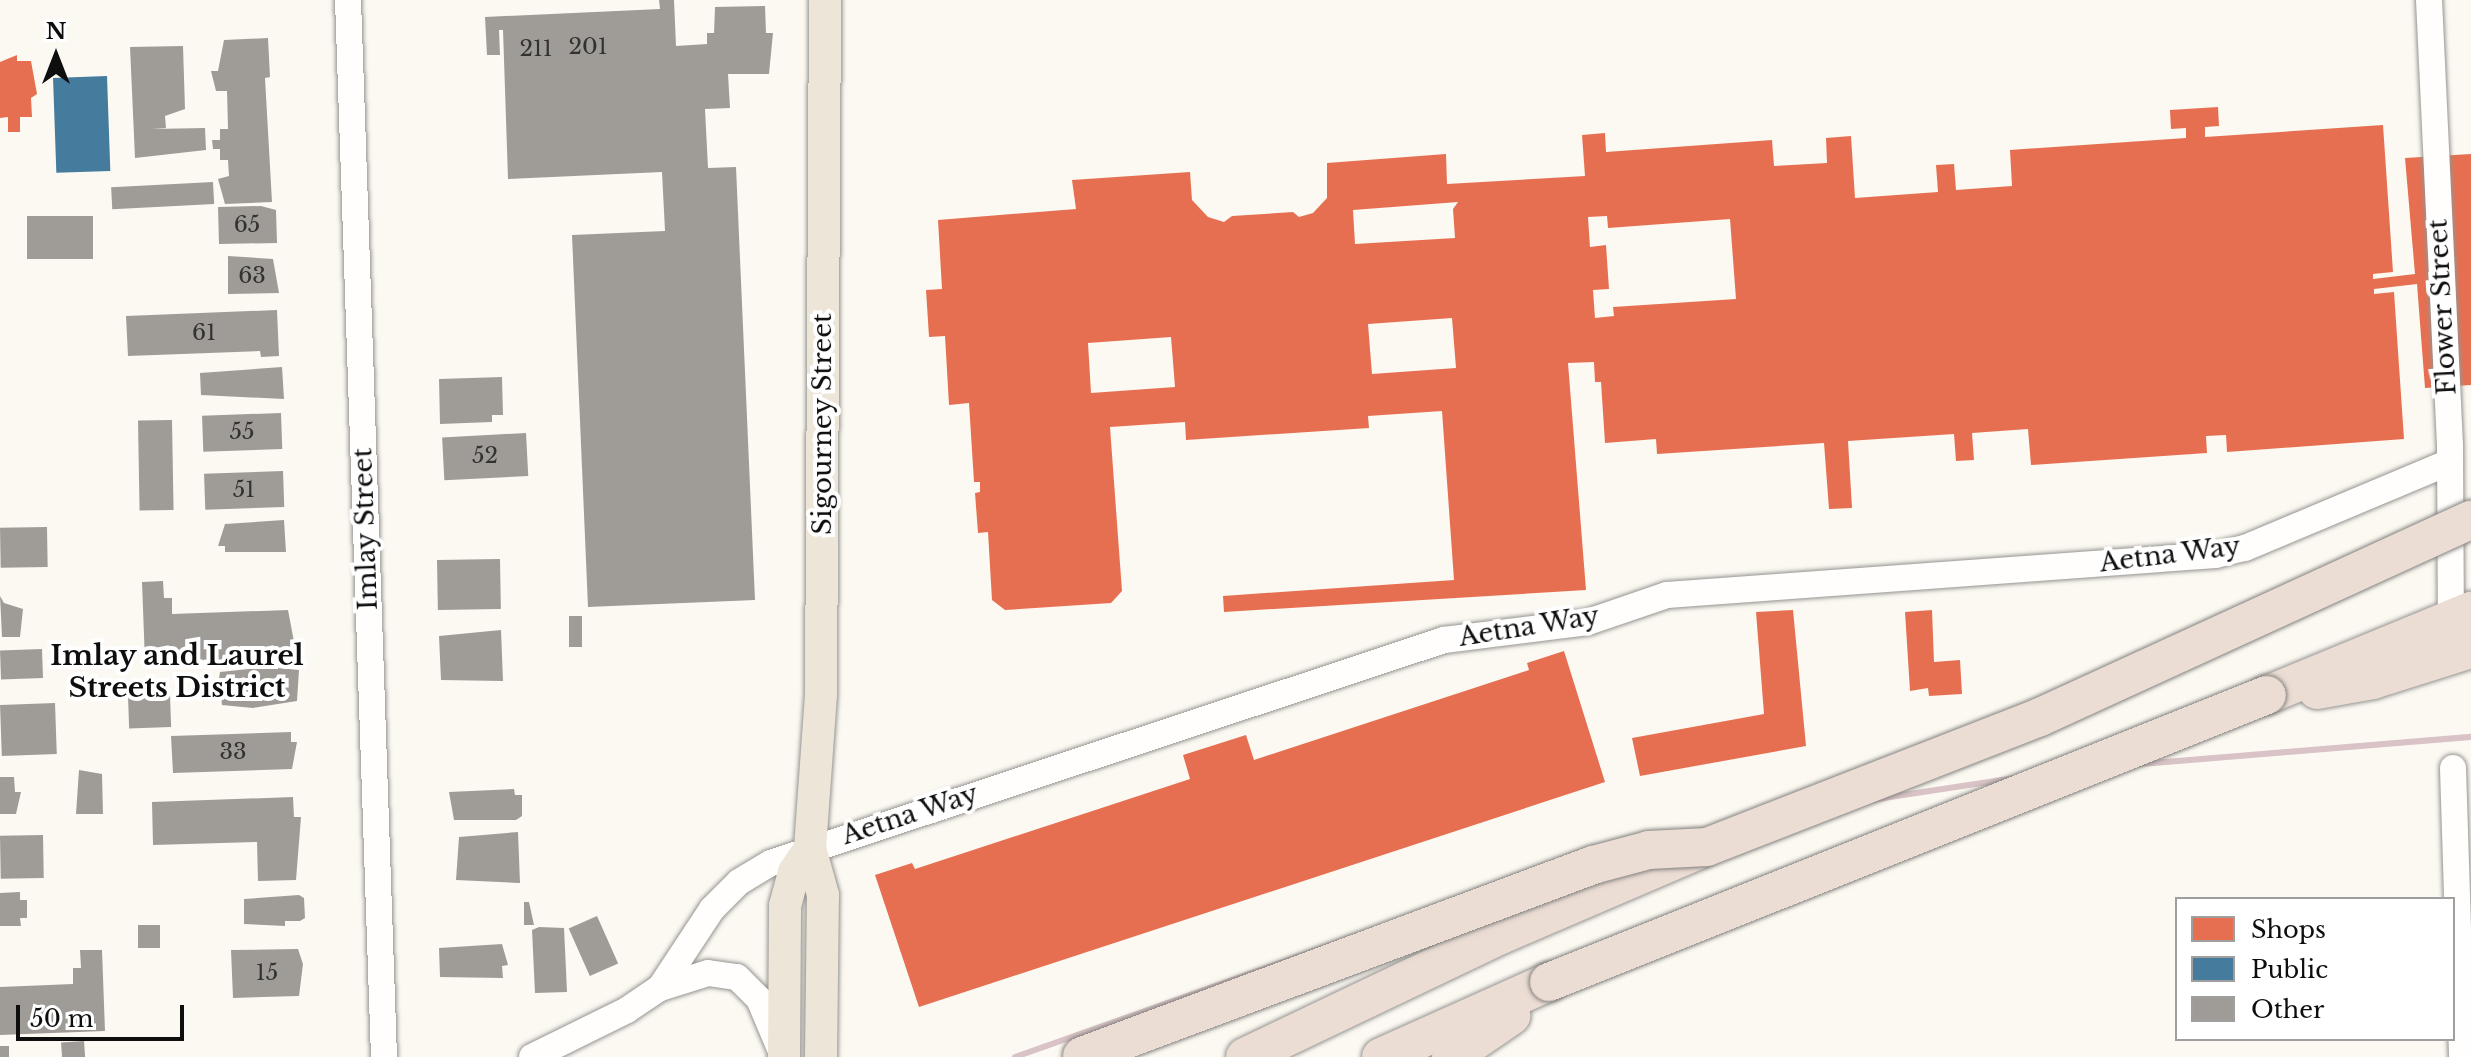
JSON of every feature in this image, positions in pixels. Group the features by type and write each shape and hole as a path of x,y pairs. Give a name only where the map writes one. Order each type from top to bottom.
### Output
{"highway":[{"path":"1245,1057 1548,913 1707,847 2040,717 2471,520"},
{"path":"1381,1057 1549,982 2267,695 2461,613"},
{"path":"2267,695 2361,683 2471,649"},
{"path":"1079,1057 1593,865 1649,850 1707,847"},
{"path":"1451,1057 1549,982"}],"main road":[{"name":"Sigourney Street","path":"821,1057 822,888 810,848 821,694 825,0"},
{"name":"Sigourney Street","path":"781,1042 785,906 794,872 810,848"}],"street":[{"name":"Imlay Street","path":"348,0 384,1057"},
{"name":"Flower Street","path":"2429,0 2450,462 2461,613"},
{"name":"Aetna Way","path":"660,988 724,895 771,863 1461,636 1588,622 1667,595 2216,555 2245,548 2450,462"},
{"path":"2453,768 2462,1057"},
{"path":"532,1057 627,1010 660,988 703,974 730,974 756,995 781,1042"}],"building: Shops":[{"path":"17,55 17,61 31,61 37,94 31,98 32,117 20,117 20,132 8,132 8,117 0,118 0,62"},
{"path":"2218,107 2219,126 2205,127 2205,137 2383,125 2393,272 2373,274 2373,279 2415,274 2405,158 2471,154 2471,385 2425,388 2417,284 2374,289 2374,294 2394,292 2404,439 2227,452 2226,435 2206,436 2207,453 2031,465 2028,429 1972,433 1974,460 1956,461 1954,434 1848,441 1852,508 1829,509 1824,443 1657,454 1656,439 1605,443 1601,382 1595,382 1594,362 1568,363 1586,590 1224,612 1223,596 1454,580 1442,411 1368,416 1369,428 1186,440 1185,422 1110,427 1122,591 1111,603 1005,610 992,600 988,532 978,533 975,493 980,492 980,482 974,482 969,403 949,405 945,336 929,337 926,290 942,289 938,220 1076,209 1072,180 1190,172 1192,200 1208,217 1224,222 1232,216 1293,212 1299,217 1313,213 1327,198 1327,163 1446,154 1447,184 1585,176 1582,135 1605,133 1606,152 1772,140 1774,166 1827,163 1826,138 1851,136 1855,198 1938,192 1936,165 1954,164 1956,190 2012,186 2010,150 2186,138 2186,128 2171,129 2170,110","holes":["1458,202 1453,209 1455,238 1355,244 1353,210","1607,216 1608,228 1730,219 1736,299 1613,307 1614,316 1595,318 1593,290 1609,289 1606,245 1590,247 1588,217","1452,318 1456,368 1372,374 1368,324","1171,337 1175,387 1091,393 1088,343"]},
{"path":"1793,610 1806,746 1640,776 1632,738 1764,714 1756,612"},
{"path":"1932,610 1934,662 1960,660 1962,694 1929,696 1928,688 1910,691 1905,612"},
{"path":"1564,651 1605,782 919,1007 875,875 912,863 915,869 1190,779 1183,755 1246,735 1254,760 1529,670 1527,663"}],"building: Public":[{"path":"107,76 110,171 56,173 53,78"}],"building: Other":[{"path":"659,0 674,0 676,46 707,44 707,33 714,33 715,7 765,6 766,33 773,33 769,74 728,74 730,108 705,109 708,168 736,167 755,600 588,607 572,235 665,231 662,172 508,179 503,30 499,30 500,55 487,55 485,17 660,9"},
{"path":"268,38 270,77 265,78 272,202 225,204 218,179 229,176 228,160 220,160 220,149 213,149 212,140 220,140 220,129 228,129 227,91 216,91 211,71 218,71 224,40"},
{"path":"183,46 185,109 165,116 166,128 152,129 205,128 206,150 135,158 130,47"},
{"path":"213,182 214,204 112,209 111,187"},
{"path":"261,206 276,210 277,243 219,244 218,207"},
{"path":"27,216 93,216 93,259 27,259"},
{"path":"228,256 273,259 279,293 228,294"},
{"path":"277,310 279,356 261,357 260,351 128,356 126,316"},
{"path":"282,367 284,399 201,395 200,373"},
{"path":"502,377 503,415 492,415 492,422 440,424 439,379"},
{"path":"281,413 282,449 203,452 202,416"},
{"path":"172,420 174,510 140,511 138,421"},
{"path":"526,433 528,476 444,480 442,437"},
{"path":"283,471 284,507 205,510 204,474"},
{"path":"284,520 286,552 225,552 225,546 218,546 225,524"},
{"path":"47,527 48,567 1,568 0,528"},
{"path":"500,559 501,609 438,610 437,560"},
{"path":"163,581 164,598 172,598 172,614 288,610 295,647 289,647 289,658 145,662 142,582"},
{"path":"0,596 4,603 23,609 20,637 2,637"},
{"path":"569,616 582,616 582,647 569,647"},
{"path":"501,630 503,681 441,680 439,636"},
{"path":"42,649 43,678 1,679 0,650"},
{"path":"267,667 299,670 297,701 253,708 222,705 221,697 216,698 220,672"},
{"path":"170,695 171,727 129,728 128,696"},
{"path":"55,703 57,754 2,756 0,705"},
{"path":"291,732 291,742 297,742 292,769 173,773 171,736"},
{"path":"79,770 102,774 103,814 76,814"},
{"path":"0,777 14,777 15,792 21,792 16,814 0,814"},
{"path":"514,789 515,795 522,795 522,816 516,820 454,820 449,792"},
{"path":"293,797 294,817 301,817 296,880 258,881 257,842 153,845 152,802"},
{"path":"518,832 520,883 456,880 459,837"},
{"path":"43,835 44,878 1,879 0,836"},
{"path":"20,892 20,900 27,900 27,918 20,918 21,926 0,926 0,893"},
{"path":"299,895 304,898 305,918 300,921 285,921 285,926 244,924 244,899"},
{"path":"524,902 529,902 534,925 524,925"},
{"path":"597,916 618,964 590,976 569,929"},
{"path":"138,925 160,925 160,948 138,948"},
{"path":"539,927 564,928 567,992 535,993 532,930"},
{"path":"502,944 508,965 502,966 503,978 440,977 439,948"},
{"path":"298,949 303,964 299,996 233,998 231,950"},
{"path":"80,950 102,950 105,1031 0,1035 0,987 73,984 73,968 81,968"},
{"path":"84,1041 85,1057 62,1057 61,1043"},
{"path":"0,1046 9,1046 9,1057 0,1057"}],"railway":[{"path":"1015,1057 1379,928 1700,837 1883,798 2068,770 2471,737"}],"district":[{"name":"Imlay and Laurel Streets District","path":"177,672"}]}
